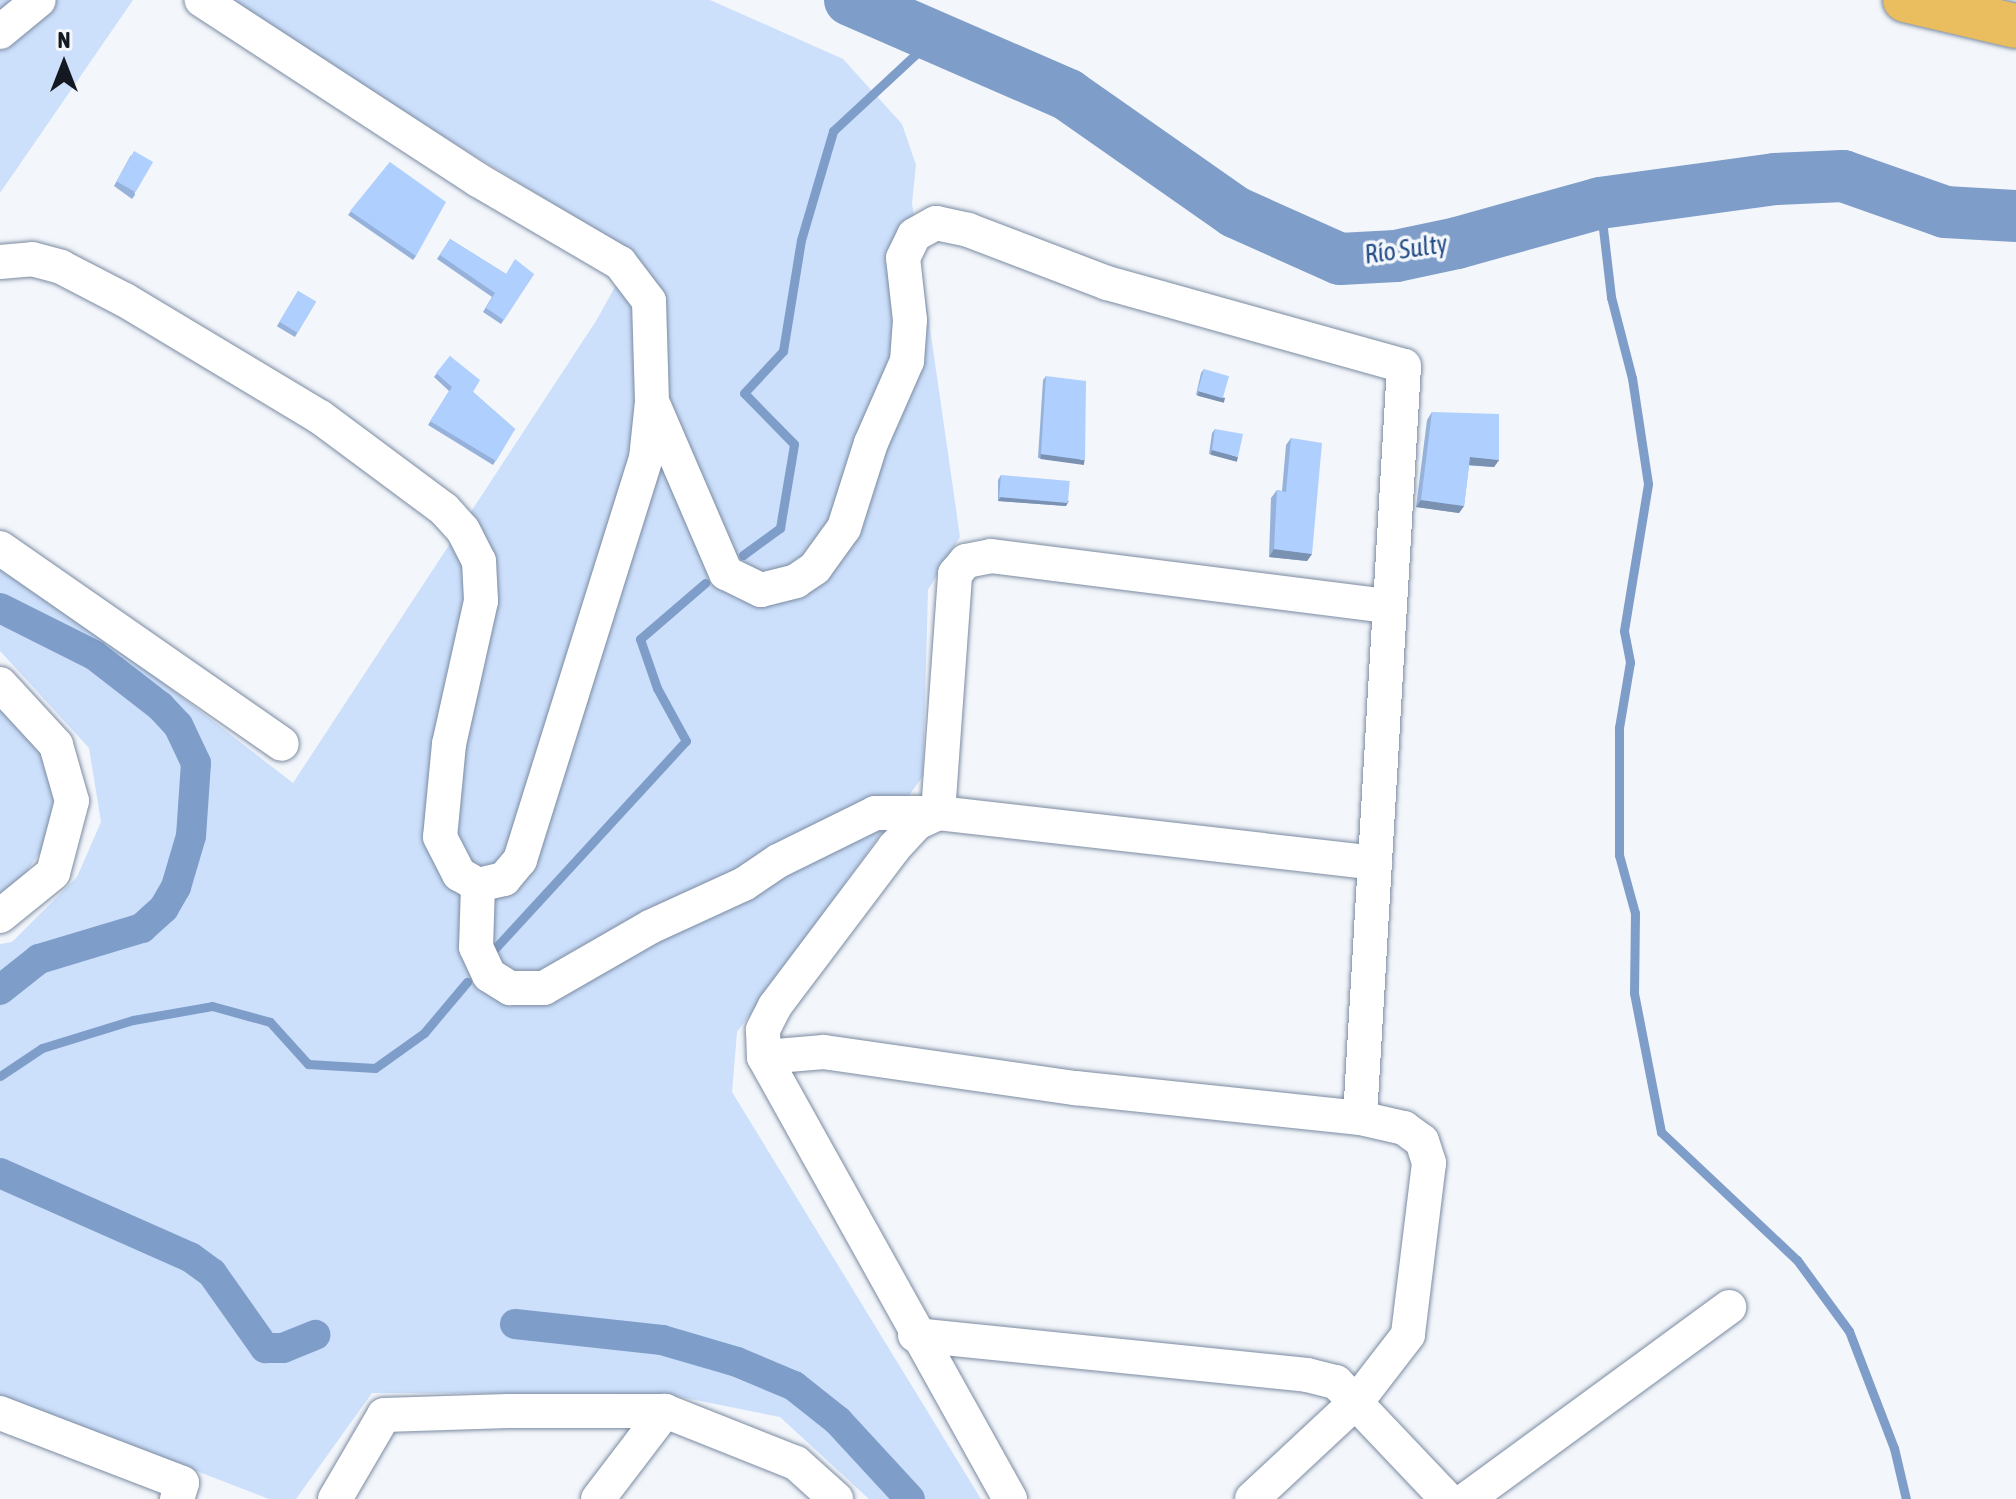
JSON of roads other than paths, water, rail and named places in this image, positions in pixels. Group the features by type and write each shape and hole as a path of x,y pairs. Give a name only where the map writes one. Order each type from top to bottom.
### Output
{"highway":[{"path":"1905,0 2016,26"}],"street":[{"path":"0,32 39,0"},
{"path":"0,262 32,259 61,267 125,300 320,417 444,509 463,530 479,561 481,601 449,744 440,837 459,874 478,885 504,879 520,860 618,561 646,458 652,402 649,301 620,263 478,180 202,0"},
{"path":"652,402 726,573 761,590 796,581 815,568 844,528 871,443 907,361 910,320 903,258 914,235 936,223 968,230 1107,283 1404,366 1360,1118"},
{"path":"0,548 282,744"},
{"path":"938,813 955,574 966,561 991,556 1389,606"},
{"path":"0,684 56,745 72,801 53,873 0,916"},
{"path":"478,885 476,947 489,975 510,988 544,988 650,927 744,884 778,861 875,813 938,813 1375,863"},
{"path":"938,813 917,823 894,848 775,1006 763,1030 764,1057 915,1335 1010,1499"},
{"path":"764,1057 824,1052 1075,1088 1360,1118 1404,1128 1422,1141 1429,1163 1408,1335 1358,1400 1252,1499"},
{"path":"1467,1499 1729,1307"},
{"path":"915,1335 1307,1375 1336,1382 1358,1400 1447,1499"},
{"path":"598,1499 665,1411"},
{"path":"335,1499 384,1415 665,1411 796,1463 836,1499"},
{"path":"0,1413 182,1483 177,1499"}],"waterway":[{"name":"Río Sulty","path":"850,0 1068,95 1235,212 1340,259 1396,256 1457,243 1600,203 1775,179 1843,176 1945,212 2016,216"},
{"path":"743,555 780,528 794,444 744,393 783,351 801,240 833,131 932,39"},
{"path":"1600,203 1611,297 1632,378 1648,484 1624,631 1630,662 1619,728 1619,855 1635,913 1634,993 1661,1132 1797,1260 1849,1331 1894,1448 1906,1499"},
{"path":"489,955 686,741 657,688 640,639 705,583"},
{"path":"0,608 94,655 160,706 178,725 196,763 191,836 176,887 164,908 142,928 39,959 0,990"},
{"path":"0,1076 42,1048 133,1020 212,1006 270,1022 308,1064 375,1068 424,1033 467,982"},
{"path":"0,1173 190,1257 212,1273 265,1348 283,1348 316,1335"},
{"path":"515,1324 662,1340 737,1362 794,1386 838,1421 910,1499"}]}
